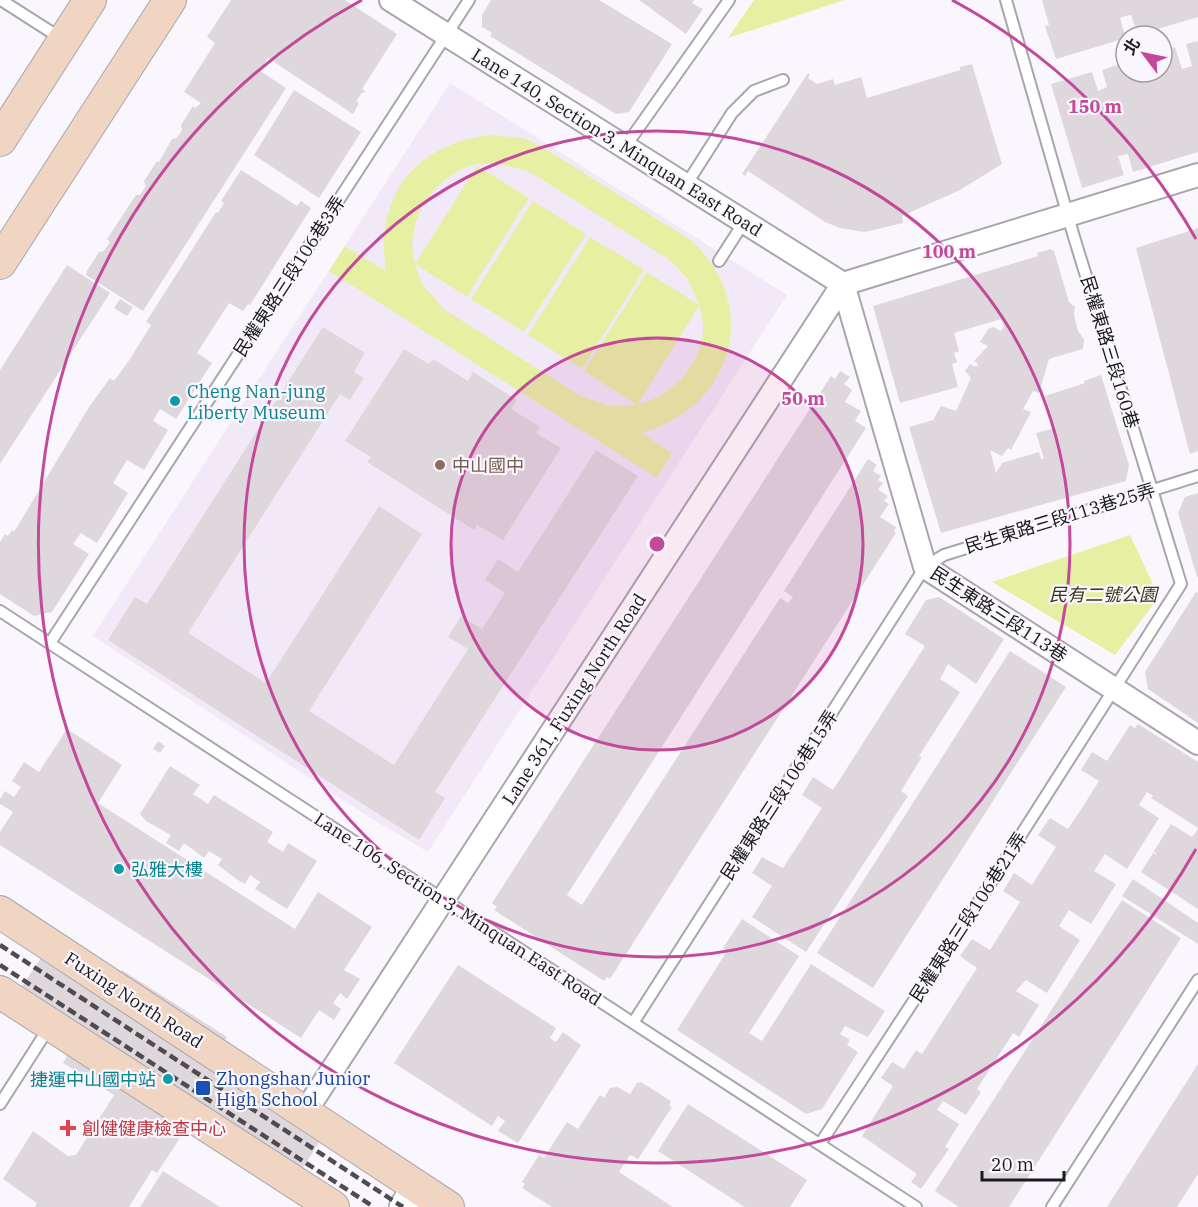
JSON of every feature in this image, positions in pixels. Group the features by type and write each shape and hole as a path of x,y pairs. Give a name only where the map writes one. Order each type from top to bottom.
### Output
{"main road":[{"path":"0,140 90,0"},
{"path":"0,263 170,0"},
{"name":"Fuxing North Road","path":"0,912 305,1113 410,1197 448,1207"},
{"path":"0,992 333,1207"}],"street":[{"name":"Lane 140, Section 3, Minquan East Road","path":"391,0 843,284"},
{"path":"843,284 1198,175"},
{"name":"民生東路三段113巷","path":"843,284 925,567 1198,742"},
{"name":"Lane 361, Fuxing North Road","path":"305,1113 843,284"}],"lane":[{"path":"2,0 64,41"},
{"name":"民權東路三段106巷3弄","path":"50,643 469,0"},
{"path":"625,147 729,0"},
{"name":"民權東路三段160巷","path":"1006,0 1068,214 1181,584 1114,689"},
{"path":"686,185 732,113 754,91 783,80"},
{"path":"719,261 744,222"},
{"name":"民生東路三段113巷25弄","path":"925,567 944,555 1198,476"},
{"name":"民權東路三段106巷15弄","path":"633,1023 925,567"},
{"name":"Lane 106, Section 3, Minquan East Road","path":"0,611 916,1207"},
{"name":"民權東路三段106巷21弄","path":"820,1144 978,904 1114,689"},
{"path":"1052,1207 1198,980"},
{"path":"0,1104 50,1025"}],"shaded area":[{"name":"中山國中","path":"450,83 787,295 428,852 372,819 93,636"}],"green space":[{"path":"754,0 845,0 728,38"},
{"path":"491,135 523,138 541,146 692,241 714,267 727,296 731,325 727,353 716,379 697,402 672,420 641,433 672,453 657,478 329,271 345,246 386,271 384,244 387,219 394,197 406,178 422,162 441,149 464,140","holes":["500,164 528,171 670,260 688,279 699,305 647,272 584,371 637,405 608,406 577,394 445,310 422,284 412,248 417,218 424,204 445,180 472,165","699,306 703,322 702,338 698,353 690,368 667,392 638,404"]},
{"path":"477,166 529,198 467,297 415,264"},
{"path":"533,201 586,234 524,332 471,299"},
{"path":"590,237 644,270 582,369 528,335"},
{"name":"民有二號公園","path":"1130,535 1159,597 1115,655 992,582"}],"building":[{"path":"231,0 345,0 397,34 362,89 366,92 362,93 356,101 359,103 353,114 268,58 260,71 286,88 143,311 86,275 87,271 99,252 104,251 110,242 107,239 136,195 140,195 146,186 144,181 157,161 159,162 172,139 177,138 182,130 181,125 193,106 195,108 201,103 184,92 215,43 207,37"},
{"path":"491,0 599,0 672,44 629,112 616,114 490,36 492,33 482,27 482,15"},
{"path":"639,0 694,0 692,3 703,9 686,34"},
{"path":"1042,0 1198,0 1198,17 1174,24 1134,24 1131,15 1125,16 1120,18 1122,24 1114,24 1114,42 1056,59 1045,26 1049,25"},
{"path":"1198,41 1198,152 1133,172 1128,154 1118,156 1124,175 1082,188 1051,84 1092,72 1098,91 1107,87 1102,70 1114,66 1114,84 1174,84 1174,47 1182,69 1192,66 1186,44"},
{"path":"972,64 1002,164 960,190 902,216 903,223 865,232 840,228 825,222 748,171 745,176 742,174 808,73 810,75 808,78 817,84 833,79 835,85 861,77 867,98 960,70 960,67"},
{"path":"294,90 361,132 319,198 254,155"},
{"path":"241,170 297,206 301,201 311,208 250,305 248,304 243,311 229,303 197,353 212,363 176,419 160,409 153,421 168,430 144,470 127,460 113,483 128,493 97,543 81,533 73,544 89,554 52,612 34,616 0,594 0,542 5,534 8,536 12,530 14,532 89,407 110,378 114,381 130,359 151,325 146,322 216,212 218,213 224,203 221,201"},
{"path":"1198,228 1198,451 1190,454 1136,248"},
{"path":"1051,249 1054,251 1069,302 1075,307 1074,315 1078,331 1084,339 1083,349 1049,359 1039,393 1033,391 1023,409 1031,412 1011,450 1008,448 1002,456 990,450 996,473 1002,463 1039,452 1041,459 1044,459 1036,433 1055,428 1045,396 1085,383 1084,381 1101,375 1129,465 1126,481 941,533 909,427 933,420 941,406 956,411 971,378 965,371 970,364 976,367 978,364 974,361 988,346 980,342 988,329 993,327 1001,331 1004,326 1001,319 954,333 959,351 954,353 957,362 952,364 958,387 900,403 873,306 1038,256 1037,253"},
{"path":"67,265 110,293 0,464 0,370"},
{"path":"120,299 133,307 127,316 114,308"},
{"path":"323,327 365,353 354,372 364,378 350,400 340,394 188,633 266,683 379,506 422,534 309,711 394,765 468,649 448,637 461,616 482,629 505,593 485,580 498,559 518,572 596,450 638,476 435,792 445,798 419,840 108,640 135,597 147,604"},
{"path":"404,349 429,364 433,359 468,381 473,372 517,400 511,409 540,427 536,433 561,448 503,540 477,525 474,530 367,462 371,457 345,441"},
{"path":"840,371 850,377 844,384 852,390 845,402 861,411 855,421 866,428 567,895 582,905 780,598 788,603 793,597 784,591 868,459 877,465 873,471 881,476 878,480 883,483 878,490 888,496 884,501 889,504 880,517 896,527 894,532 896,533 610,979 607,977 604,981 494,910 497,907 492,903 831,376 835,379"},
{"path":"1198,493 1197,577 1178,513 1185,497"},
{"path":"1196,592 1198,593 1198,723 1148,689 1145,672"},
{"path":"939,597 1004,639 976,684 948,664 940,679 960,692 919,756 922,757 901,791 908,796 806,952 752,917 772,886 752,873 762,857 783,868 822,808 802,795 813,777 833,790 925,646 905,634 926,600"},
{"path":"1010,651 1066,687 873,988 817,953"},
{"path":"1138,724 1198,762 1198,828 1151,798 1153,796 1147,792 1139,805 1159,818 1127,869 1105,854 1094,871 1116,884 1091,924 1069,910 1059,926 1080,940 1047,993 1026,980 1016,991 1039,1005 1019,1037 1013,1033 977,1089 981,1092 966,1115 943,1101 937,1110 959,1124 945,1147 949,1149 921,1189 911,1182 917,1174 862,1136 893,1086 881,1078 892,1062 904,1069 916,1050 922,1054 977,968 960,956 972,939 990,950 1020,902 1003,891 1014,873 1032,885 1056,847 1038,835 1050,818 1068,829 1080,811 1099,781 1081,770 1092,752 1107,761 1130,725 1135,728"},
{"name":"弘雅大樓","path":"67,729 122,765 98,803 295,929 318,892 372,927 344,970 360,979 347,999 340,993 333,1003 341,1009 334,1020 319,1010 301,1038 0,845 0,832 13,812 0,804 0,799 5,791 14,797 21,787 12,781 24,762 39,772"},
{"path":"158,741 165,746 160,753 153,749"},
{"path":"170,766 200,785 193,794 208,804 214,795 273,832 267,842 283,852 288,843 317,861 287,909 255,889 260,882 250,875 245,884 238,880 218,865 222,859 209,851 204,858 184,843 179,851 166,843 171,835 146,821 140,814"},
{"path":"1171,824 1192,837 1198,829 1198,909 1141,872 1153,853 1157,855 1154,851"},
{"path":"1133,879 1198,923 1198,944 1122,896"},
{"path":"1122,900 1181,938 1009,1207 959,1207 935,1191"},
{"path":"742,919 799,956 749,1033 762,1041 811,964 885,1011 868,1037 845,1026 840,1034 850,1040 847,1045 858,1052 822,1109 806,1114 677,1030 727,951 723,948"},
{"name":"捷運中山國中站","path":"46,950 118,977 122,970 227,1037 214,1057 327,1130 293,1183 189,1117 177,1136 180,1138 157,1173 152,1170 129,1207 35,1207 37,1203 3,1179 33,1131 68,1156 76,1155 114,1095 63,1063 68,1054 17,994"},
{"path":"458,965 556,1028 550,1038 556,1042 563,1032 581,1045 518,1143 498,1131 505,1121 498,1116 492,1126 394,1063"},
{"path":"1198,1064 1198,1174 1177,1207 1107,1207"},
{"path":"641,1082 671,1101 669,1106 672,1107 638,1159 630,1155 619,1172 673,1207 552,1207 522,1188 525,1184 522,1182 539,1155 544,1158 567,1122 578,1129 600,1095 604,1098 610,1088 617,1087 630,1094 637,1083"},
{"path":"688,1104 807,1180 790,1207 745,1207 658,1151"},
{"path":"163,1171 220,1207 140,1207"}],"railway":[{"path":"0,945 403,1207"},
{"path":"0,965 374,1207"}],"place":[{"name":"Cheng Nan-jung Liberty Museum","path":"175,401"},
{"name":"中山國中","path":"440,465"},
{"name":"弘雅大樓","path":"119,869"},
{"name":"捷運中山國中站","path":"168,1079"},
{"name":"Zhongshan Junior High School","path":"203,1088"},
{"name":"創健健康檢查中心","path":"68,1128"}]}
